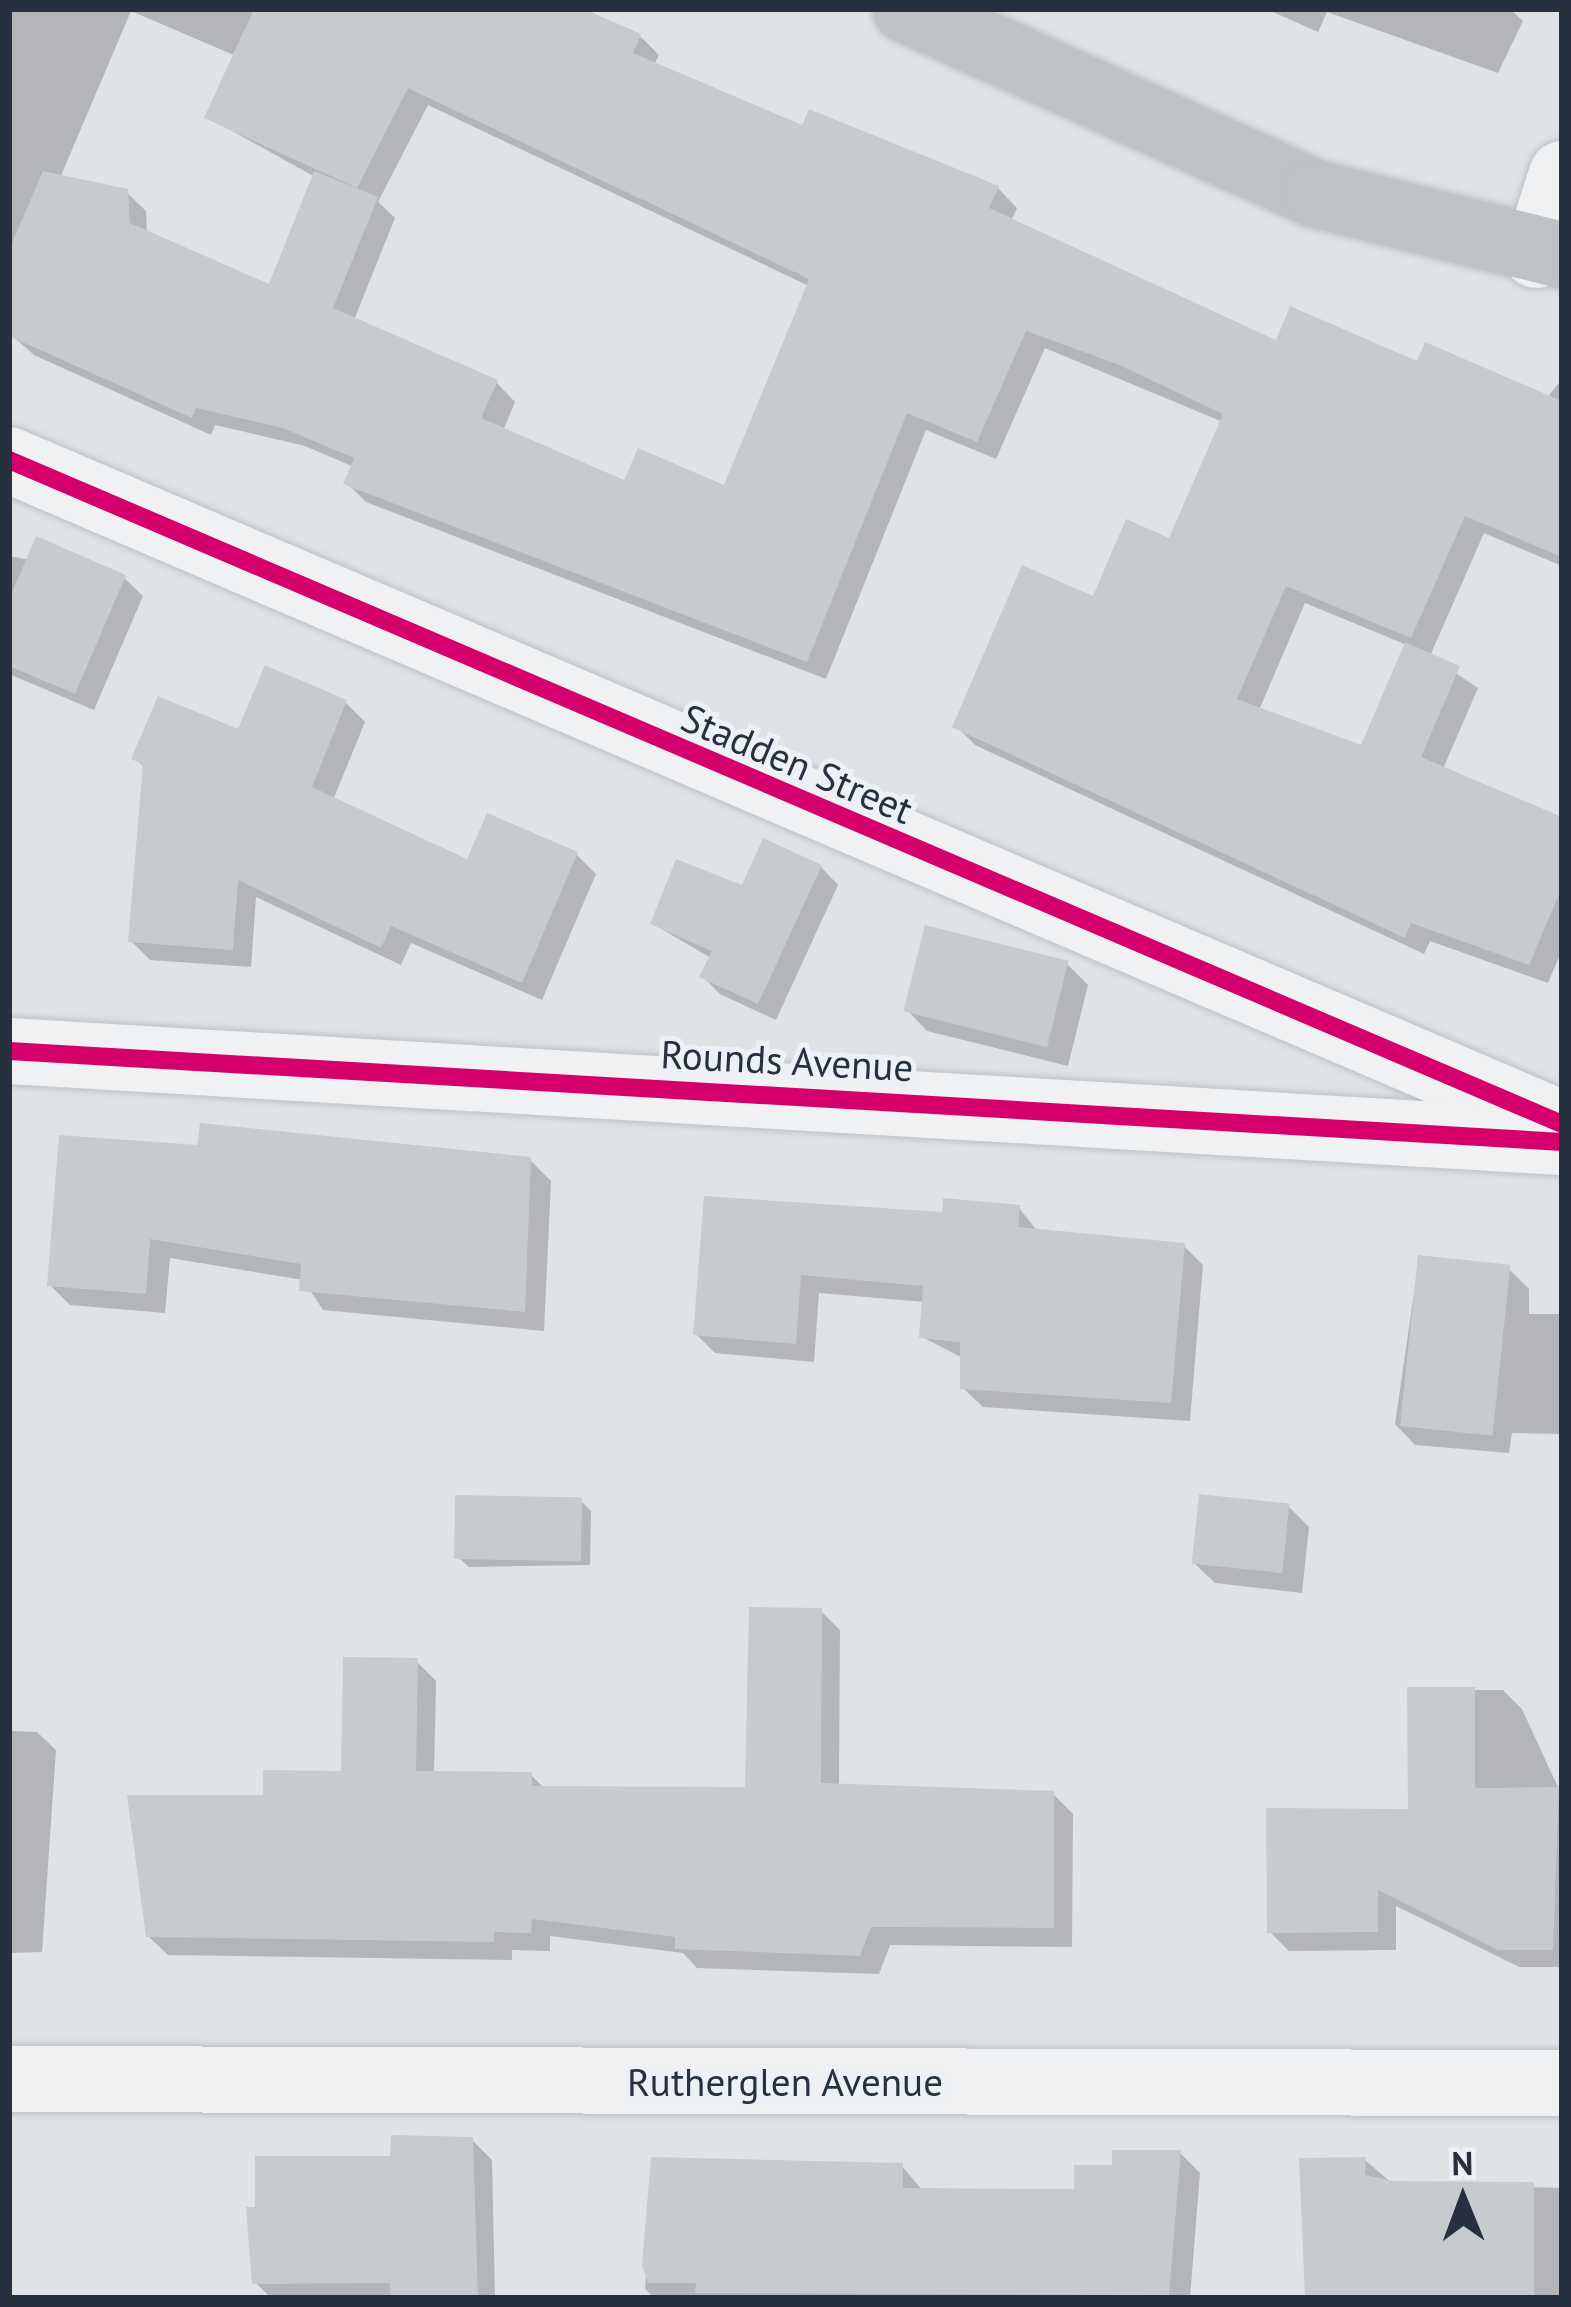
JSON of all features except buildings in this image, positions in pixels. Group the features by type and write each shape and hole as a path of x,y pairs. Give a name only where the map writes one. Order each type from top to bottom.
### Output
{"main road":[{"path":"906,9 1316,194 1549,255"}],"street":[{"path":"1549,255 1562,174"},
{"name":"Stadden Street","path":"9,460 1562,1124"},
{"name":"Rounds Avenue","path":"9,1051 1562,1142"},
{"name":"Rutherglen Avenue","path":"9,2079 1562,2083"}],"cycle path":[{"path":"9,460 1562,1124"},
{"path":"9,1051 1562,1142"}]}
